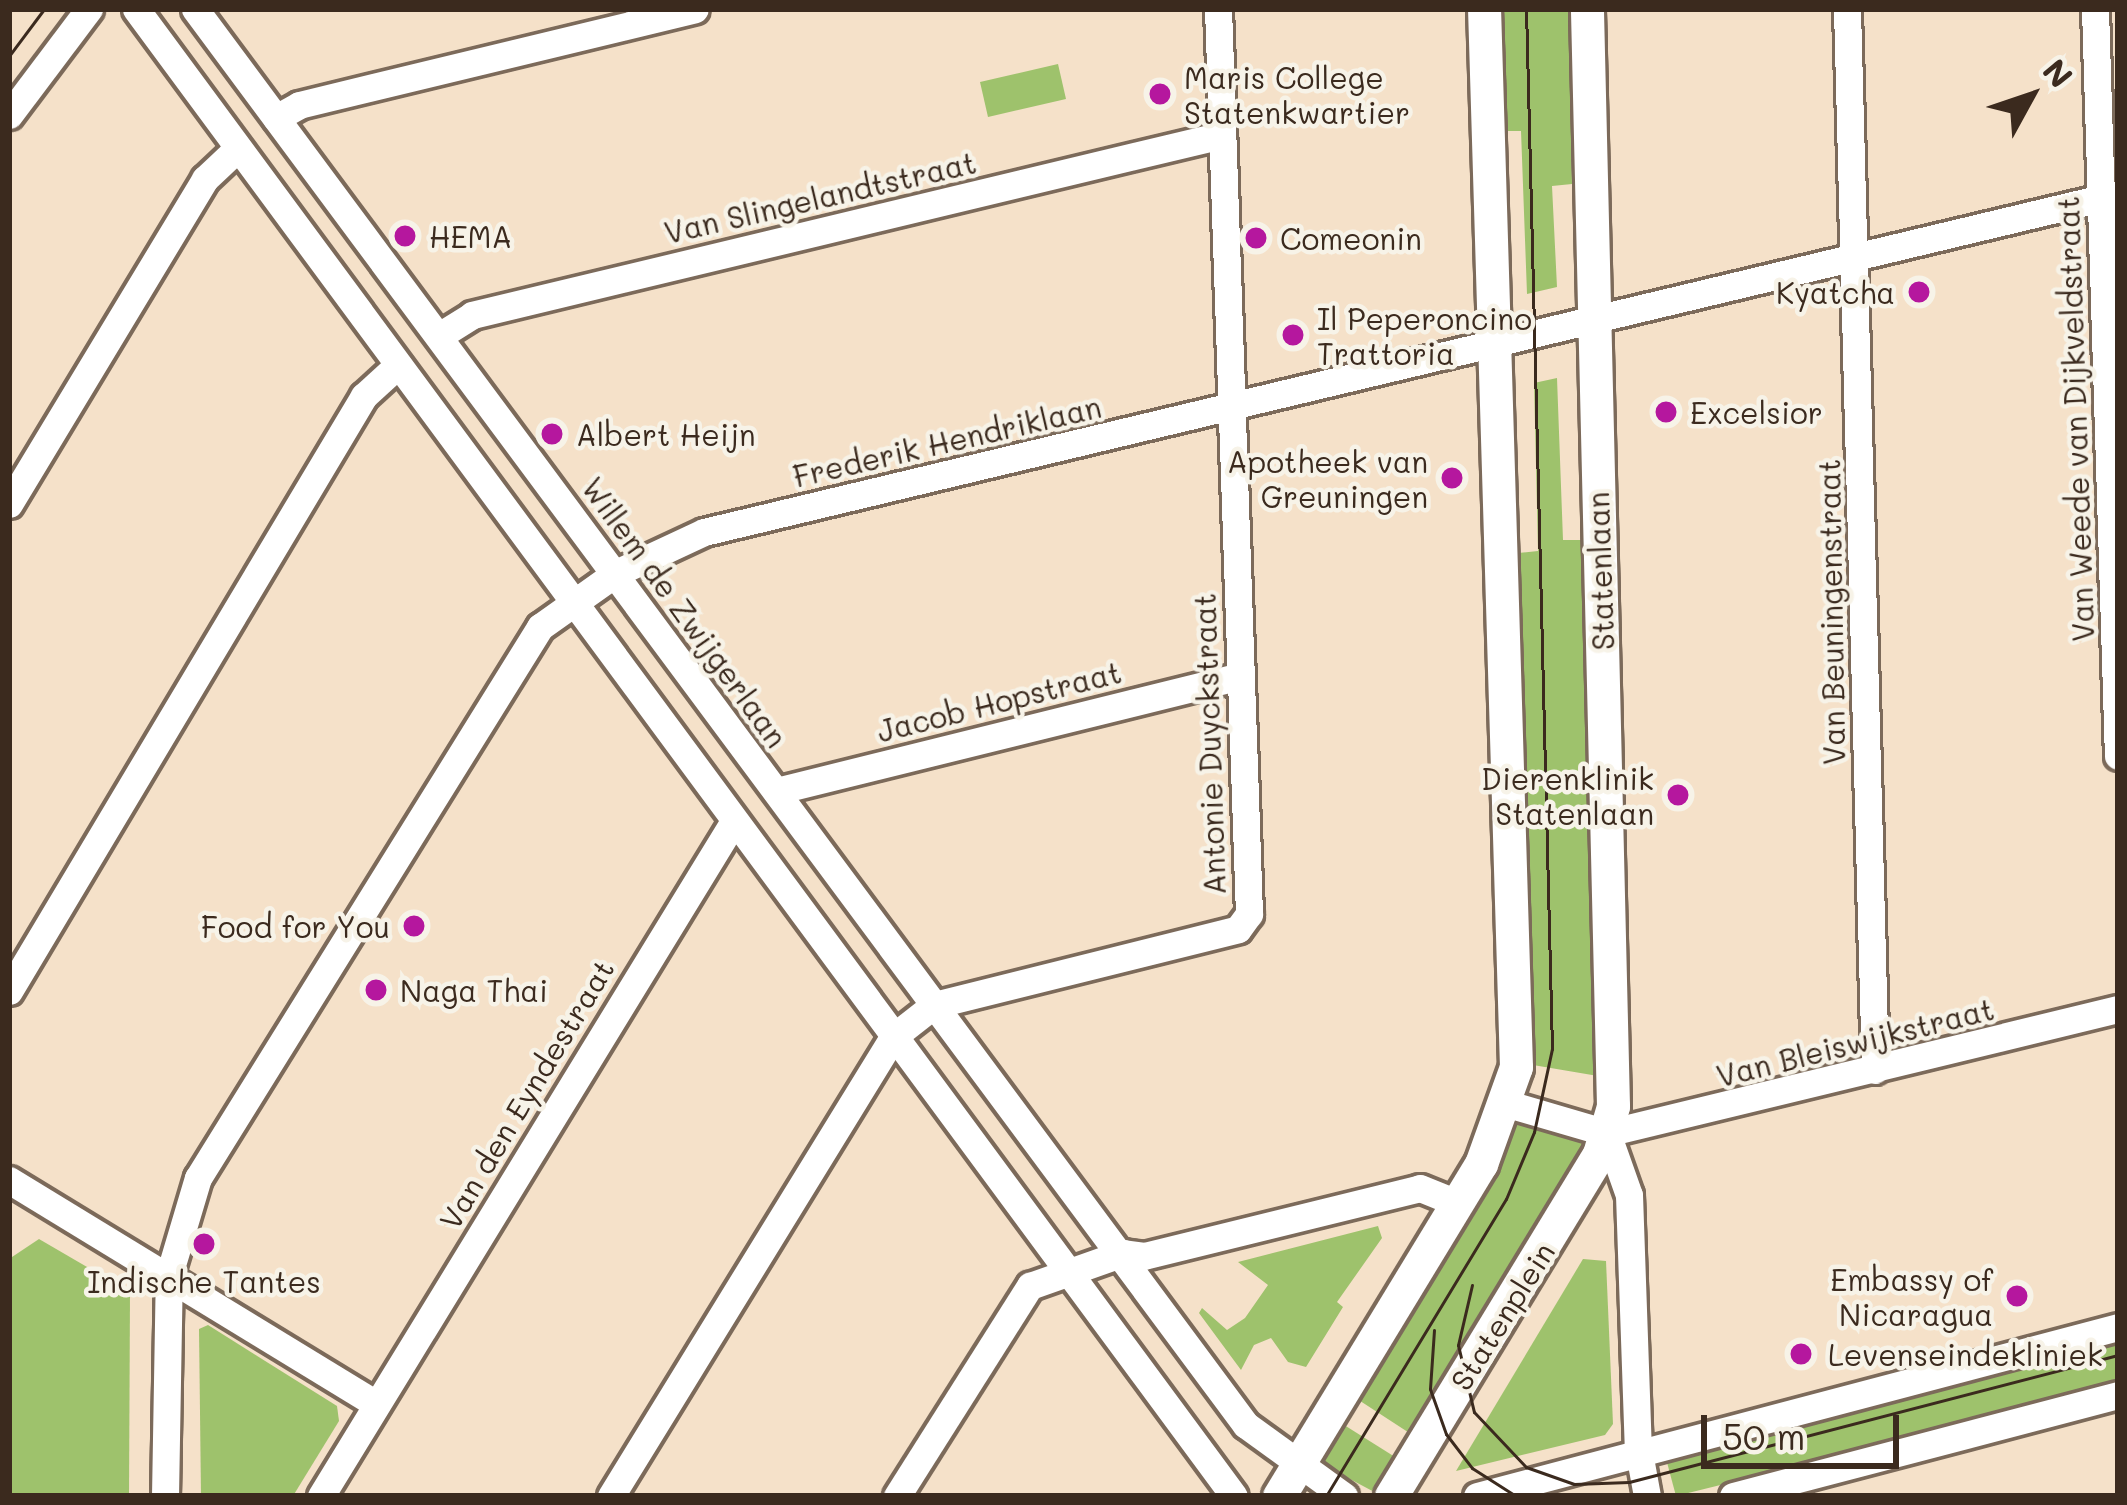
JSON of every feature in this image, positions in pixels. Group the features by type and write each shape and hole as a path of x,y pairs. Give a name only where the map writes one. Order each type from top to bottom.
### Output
{"street":[{"path":"9,115 89,9"},
{"path":"181,9 144,20 1234,1496"},
{"name":"Willem de Zwijgerlaan","path":"195,9 1123,1253"},
{"path":"276,118 299,105 694,9"},
{"name":"Antonie Duyckstraat","path":"611,1496 893,1037 934,1005 1238,929 1249,914 1218,9"},
{"path":"1279,1496 1457,1203 1508,1104 1516,1030 1484,9"},
{"name":"Statenlaan","path":"1587,9 1616,1077 1607,1133"},
{"name":"Van Beuningenstraat","path":"1847,9 1875,1070"},
{"name":"Van Weede van Dijkveldstraat","path":"2095,9 2109,196 2118,756"},
{"name":"Van Slingelandtstraat","path":"440,336 472,315 1222,135"},
{"path":"9,504 206,179 238,148"},
{"name":"Frederik Hendriklaan","path":"166,1496 169,1275 198,1178 540,627 616,573 704,532 2109,196"},
{"path":"9,992 364,395 398,365"},
{"name":"Jacob Hopstraat","path":"776,790 1238,677"},
{"name":"Van den Eyndestraat","path":"321,1496 734,821"},
{"name":"Van Bleiswijkstraat","path":"1607,1133 2118,1009"},
{"path":"1508,1104 1607,1133 1630,1196 1638,1454 1647,1496"},
{"name":"Statenplein","path":"1391,1496 1607,1133"},
{"path":"9,1180 376,1404"},
{"path":"897,1496 1030,1286 1123,1253 1144,1256 1420,1188 1457,1203"},
{"path":"1123,1253 1246,1425 1344,1496"},
{"path":"1477,1496 2118,1327"},
{"path":"1732,1496 2118,1395"}],"green space":[{"path":"1502,9 1569,9 1572,184 1552,186 1557,287 1527,294 1521,131 1506,131"},
{"path":"1058,64 1066,99 988,117 980,82"},
{"path":"1557,378 1563,540 1583,540 1598,1076 1533,1065 1518,553 1538,551 1534,383"},
{"path":"1515,1123 1587,1144 1417,1438 1351,1395"},
{"path":"1378,1226 1382,1238 1337,1302 1343,1307 1306,1367 1288,1362 1271,1338 1254,1345 1241,1370 1199,1313 1202,1308 1227,1330 1245,1318 1268,1285 1238,1262"},
{"path":"39,1239 130,1292 129,1496 9,1496 9,1259"},
{"path":"1583,1259 1606,1261 1613,1424 1605,1435 1456,1471"},
{"path":"208,1325 337,1406 339,1421 293,1496 201,1496 199,1329"},
{"path":"2118,1337 2118,1387 1676,1496 1665,1455"},
{"path":"1333,1418 1403,1462 1378,1494 1318,1462"}],"tram line":[{"path":"9,56 44,9"},
{"path":"1326,1496 1506,1199 1534,1132 1552,1049 1526,9"},
{"path":"1472,1285 1458,1345 1474,1412 1526,1467 1574,1484 1629,1482 2118,1355"},
{"path":"1434,1330 1430,1389 1446,1434 1472,1468 1516,1496"}],"place":[{"name":"Maris College Statenkwartier","path":"1160,94"},
{"name":"HEMA","path":"405,236"},
{"name":"Comeonin","path":"1256,238"},
{"name":"Kyatcha","path":"1919,292"},
{"name":"Il Peperoncino Trattoria","path":"1293,335"},
{"name":"Excelsior","path":"1666,412"},
{"name":"Albert Heijn","path":"552,434"},
{"name":"Apotheek van Greuningen","path":"1452,478"},
{"name":"Dierenklinik Statenlaan","path":"1678,795"},
{"name":"Food for You","path":"414,926"},
{"name":"Naga Thai","path":"376,990"},
{"name":"Indische Tantes","path":"204,1244"},
{"name":"Embassy of Nicaragua","path":"2017,1296"},
{"name":"Levenseindekliniek","path":"1801,1354"}]}
